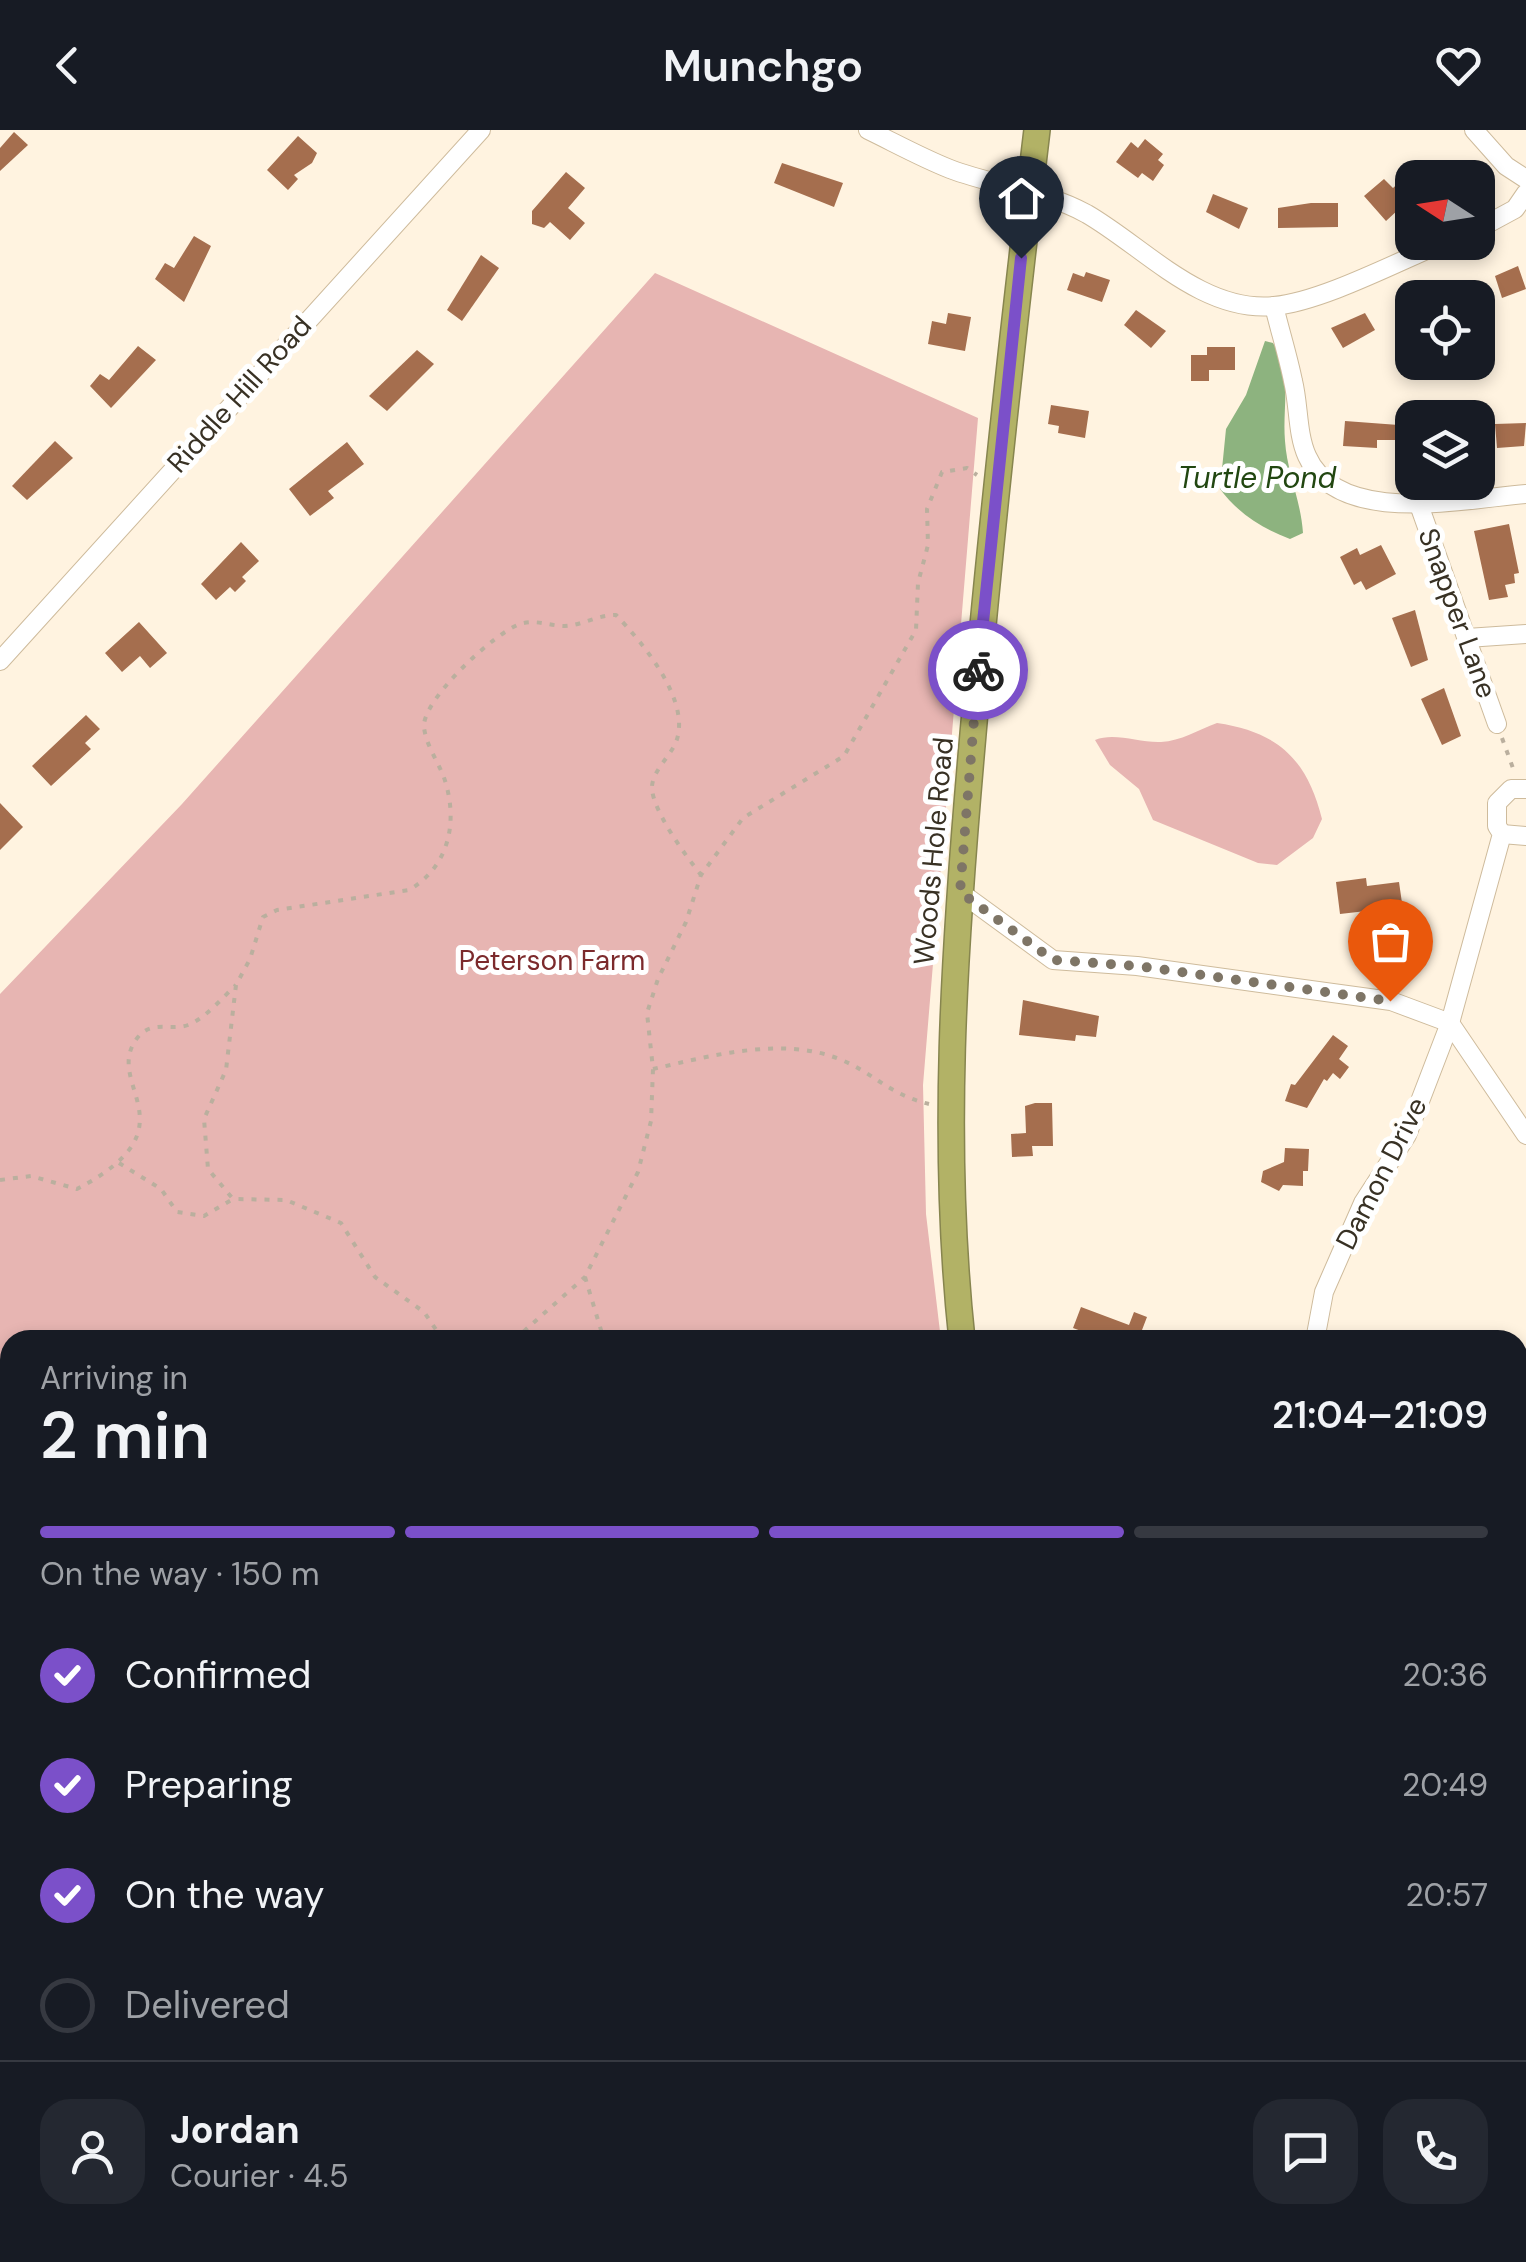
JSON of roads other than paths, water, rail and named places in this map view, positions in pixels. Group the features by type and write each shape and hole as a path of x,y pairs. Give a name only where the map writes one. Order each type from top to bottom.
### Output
{"highway":[{"name":"Woods Hole Road","path":"961,1330 954,1264 950,1109 960,892 995,474 1037,130"}],"street":[{"name":"Riddle Hill Road","path":"0,661 481,130"},
{"path":"868,130 952,170 1029,190 1089,215 1216,297 1274,306 1397,260"},
{"path":"1474,130 1506,166 1526,179"},
{"path":"1495,220 1515,209 1526,194"},
{"path":"1274,306 1294,382 1306,454 1320,480 1341,495 1418,502 1526,494"},
{"name":"Snapper Lane","path":"1418,502 1498,724"},
{"path":"1467,638 1526,634"},
{"name":"Damon Drive","path":"1317,1330 1324,1292 1342,1249 1363,1204 1407,1135 1450,1023 1502,834 1497,826 1497,803 1502,794 1523,788"},
{"path":"1502,834 1526,836"},
{"path":"960,892 1053,960 1137,966 1390,1001 1450,1023 1526,1135"}],"water":[{"name":"Turtle Pond","path":"1265,341 1273,343 1285,378 1286,453 1303,533 1290,539 1251,519 1220,489 1226,429 1246,395"}],"park label":[{"name":"Peterson Farm","path":"552,960"}]}
